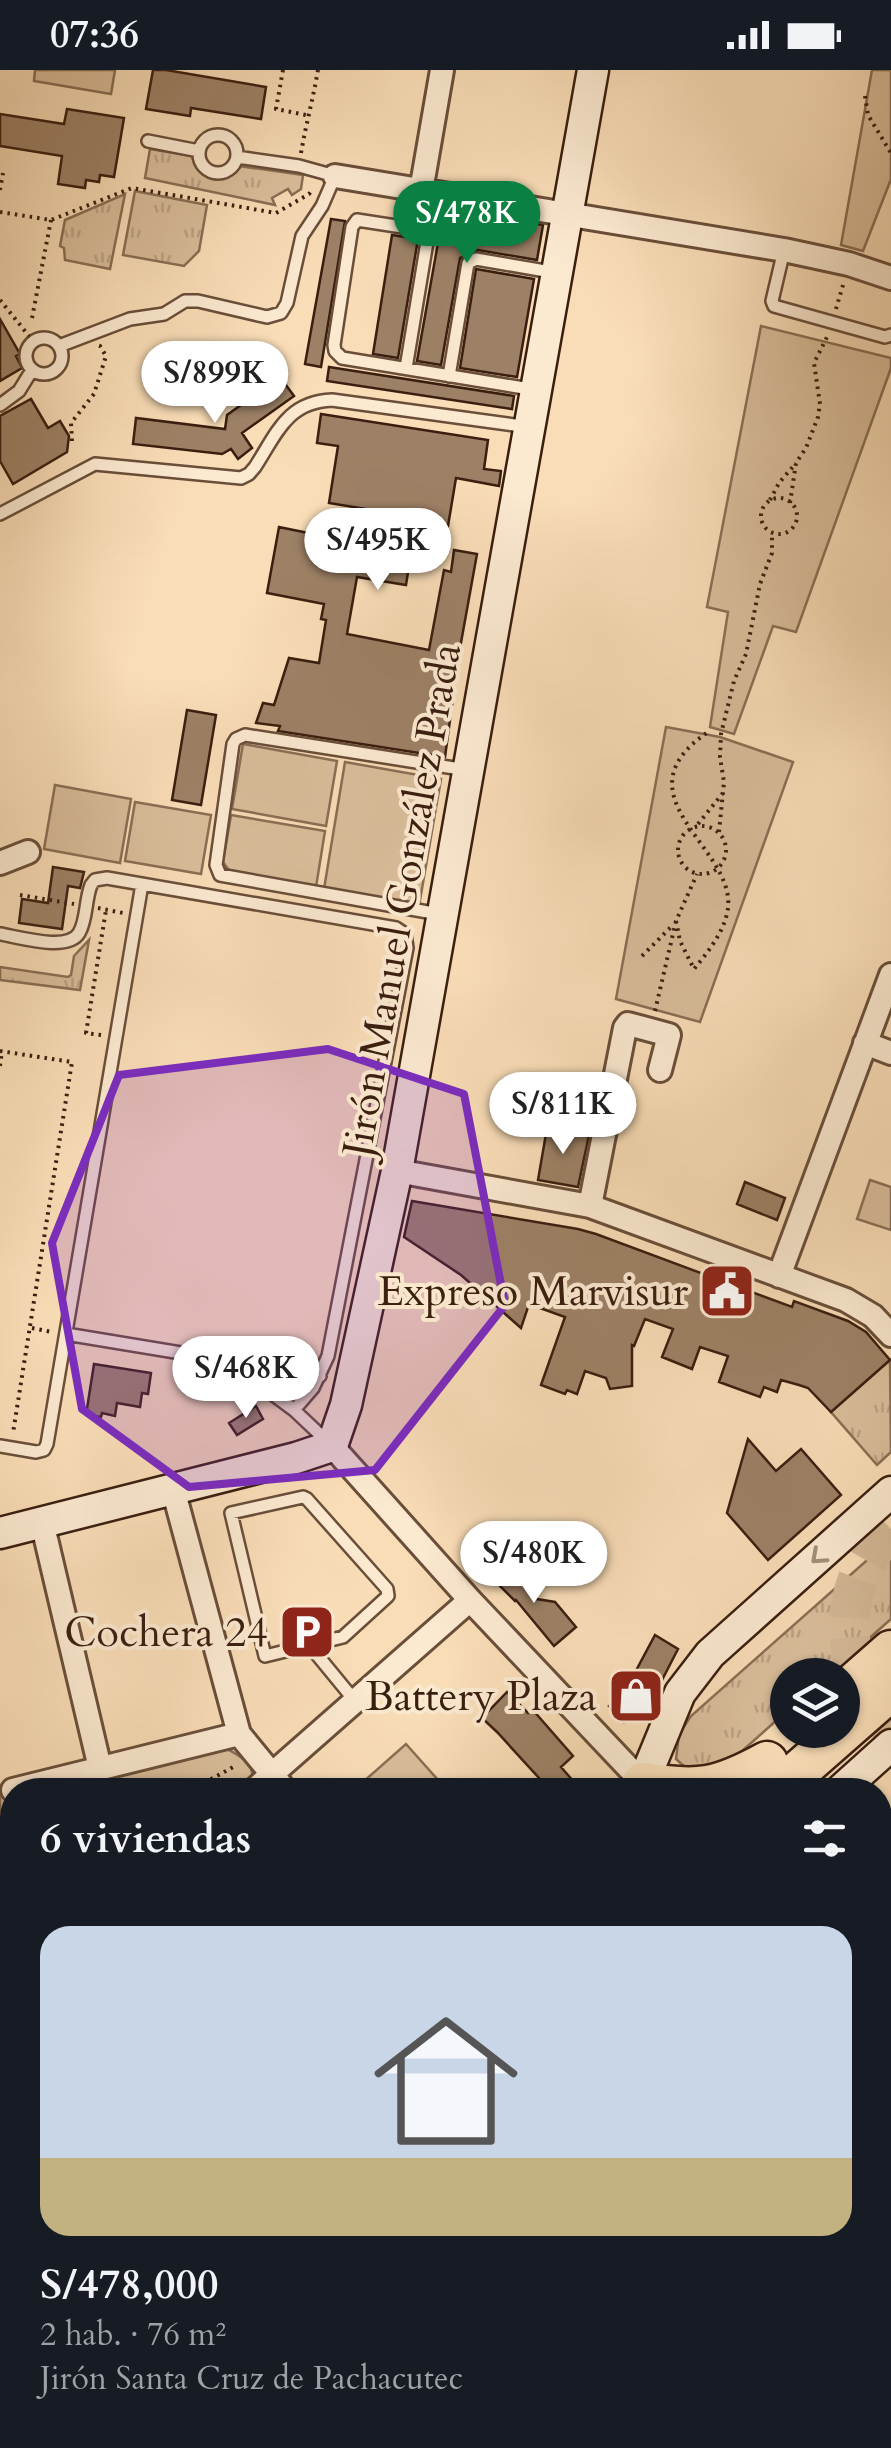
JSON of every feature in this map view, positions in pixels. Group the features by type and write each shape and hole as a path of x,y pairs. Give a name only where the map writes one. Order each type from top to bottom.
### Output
{"highway":[{"path":"860,1678 891,1651"},
{"path":"736,1778 772,1776 891,1690"},
{"path":"772,1776 791,1748"}],"street":[{"path":"422,190 442,70"},
{"name":"Jirón Manuel González Prada","path":"332,1446 346,1405 397,1171 593,70"},
{"path":"324,173 784,250 891,278"},
{"path":"0,863 28,852"},
{"path":"779,1276 891,975"},
{"path":"590,1206 628,1024 670,1035 660,1070"},
{"path":"866,1043 891,1053"},
{"path":"397,1171 590,1206 860,1307 891,1335"},
{"path":"0,1533 332,1446 633,1778"},
{"path":"172,1489 239,1734 266,1778"},
{"path":"646,1778 680,1692 710,1654 891,1492"},
{"path":"42,1522 100,1768"},
{"path":"277,1778 355,1701 470,1600"},
{"path":"60,1778 239,1734"},
{"path":"857,1778 887,1755"}],"lane":[{"path":"216,135 227,137 235,146 237,157 230,168 219,173 206,168 200,152 205,140 216,135"},
{"path":"148,141 200,152"},
{"path":"59,346 130,319 164,314 189,300 266,316 281,314 288,303 302,236 322,206 324,173 237,157"},
{"path":"406,368 428,236 422,230 357,220 352,228 334,345 342,358 536,390"},
{"path":"784,250 774,306 884,337 891,335"},
{"path":"449,376 468,263 476,259 557,273"},
{"path":"50,339 59,346 62,357 58,368 48,374 32,370 26,352 33,342 50,339"},
{"path":"0,405 19,392 32,370"},
{"path":"0,514 96,464 240,478 255,467 286,418 304,404 319,400 530,427"},
{"path":"443,915 220,875 216,865 233,744 245,735 469,771"},
{"path":"0,934 68,943 82,929 88,891 95,880 107,878 396,928 407,938 328,1356 320,1376 294,1410"},
{"path":"5,1447 36,1452 46,1448 142,884"},
{"path":"66,1334 320,1376"},
{"path":"228,1362 294,1410 332,1446"},
{"path":"300,1497 308,1499 387,1589 388,1596 383,1602 342,1637 309,1645 265,1656 232,1513 300,1497"},
{"path":"309,1645 355,1701"}],"path":[{"path":"282,70 276,109 307,115"},
{"path":"299,166 318,70"},
{"path":"865,96 868,116 891,152"},
{"path":"0,190 3,172"},
{"path":"0,212 51,220 132,188 276,213 309,194 324,173"},
{"path":"32,318 51,220"},
{"path":"796,463 790,503 796,517 793,527 784,534 772,533 764,526 762,509 806,448 818,417 814,363 827,338 849,264"},
{"path":"0,300 29,336"},
{"path":"0,316 9,311"},
{"path":"72,440 71,423 94,394 106,356 100,346 88,344 83,335"},
{"path":"770,500 781,498 790,503"},
{"path":"719,832 723,793 721,734 734,682 746,654 760,584 772,553 772,533"},
{"path":"676,921 680,941 694,969 718,936 728,908 727,894 717,870 677,806 673,777 684,752 708,732"},
{"path":"697,826 723,793"},
{"path":"709,826 725,840 725,858 717,870 697,874 687,870 678,856 679,841 689,829 709,826"},
{"path":"655,1011 676,921 697,874"},
{"path":"106,910 86,1032 116,1038"},
{"path":"642,956 676,921"},
{"path":"0,1066 1,1051 72,1062 30,1328 5,1447"},
{"path":"30,1328 66,1334"},
{"path":"212,1778 241,1762"}],"highlighted area":[{"path":"328,1049 464,1094 505,1305 375,1470 189,1487 82,1409 52,1243 119,1075"}],"green space":[{"path":"35,70 115,70 111,94 34,81"},
{"path":"872,70 891,70 891,179 863,251 841,245"},
{"path":"150,149 192,156 200,171 212,179 225,177 239,166 303,175 301,189 292,195 288,189 272,198 275,205 145,178"},
{"path":"135,191 207,205 199,251 184,266 123,255"},
{"path":"125,194 110,269 65,260 64,248 60,246 65,220"},
{"path":"761,326 891,358 891,368 796,632 773,626 734,734 710,727 728,612 707,607"},
{"path":"666,727 720,737 793,762 700,1022 616,999"},
{"path":"243,744 337,761 326,826 232,809"},
{"path":"345,762 441,779 419,906 324,889"},
{"path":"55,785 131,799 120,863 44,849"},
{"path":"135,802 211,815 201,874 125,861"},
{"path":"231,815 325,831 316,887 230,872 223,862"},
{"path":"89,940 80,990 0,980 0,967 68,977 74,956"},
{"path":"870,1180 891,1187 891,1230 857,1219"},
{"path":"890,1360 891,1452 877,1465 831,1412"},
{"path":"891,1539 891,1619 847,1658 770,1658 770,1726 723,1768 687,1769 676,1759 679,1734 691,1716"},
{"path":"406,1744 436,1778 368,1778"},
{"path":"223,1747 244,1759 252,1770 251,1778 83,1778"}],"building":[{"path":"153,70 266,87 261,119 191,108 190,116 146,109"},
{"path":"67,109 124,118 114,177 100,175 99,182 86,180 85,188 58,184 62,156 0,146 0,114 64,124"},
{"path":"444,209 543,225 537,260 478,250 460,258 441,365 417,361"},
{"path":"331,219 345,221 321,367 305,364"},
{"path":"392,235 418,239 398,358 373,354"},
{"path":"476,269 534,279 517,377 460,368"},
{"path":"0,319 20,354 16,356 22,368 0,381"},
{"path":"329,367 514,396 512,409 327,381"},
{"path":"280,377 294,396 242,433 252,448 238,459 231,449 222,454 133,444 136,418 225,429 227,415"},
{"path":"31,399 48,428 60,421 69,436 67,452 13,484 0,461 0,416"},
{"path":"321,414 488,440 484,469 501,471 499,486 456,478 447,532 415,527 406,585 357,577 347,634 429,650 444,570 451,572 454,550 477,554 451,698 445,757 278,731 280,726 256,723 263,703 274,705 289,658 319,663 326,620 321,619 324,604 267,593 279,527 318,535 316,541 384,553 390,513 329,503 338,446 317,443"},
{"path":"187,710 216,715 201,805 172,800"},
{"path":"53,867 84,872 80,888 68,886 62,929 19,923 22,899 48,903"},
{"path":"547,1128 589,1135 578,1187 538,1180"},
{"path":"745,1182 785,1198 777,1220 737,1204"},
{"path":"412,1201 596,1234 792,1307 794,1301 848,1321 866,1332 890,1360 831,1412 808,1388 781,1380 777,1392 764,1387 760,1397 719,1382 728,1356 700,1347 692,1369 662,1357 673,1329 645,1319 632,1345 632,1386 610,1389 606,1378 585,1371 577,1394 567,1390 565,1394 541,1385 565,1317 529,1304 521,1328 461,1275 404,1237"},
{"path":"94,1364 151,1373 148,1394 142,1393 140,1407 117,1403 115,1416 86,1415"},
{"path":"256,1406 263,1419 237,1435 229,1423"},
{"path":"748,1439 776,1471 801,1449 841,1495 768,1560 727,1513"},
{"path":"501,1561 537,1599 555,1602 576,1627 554,1646 516,1600 488,1574"},
{"path":"655,1635 678,1649 643,1717 624,1722 609,1706 624,1693"},
{"path":"507,1692 528,1713 532,1709 573,1756 561,1767 571,1778 539,1778 482,1718"}],"tunnel":[{"path":"891,1529 872,1551 859,1576 849,1627 860,1679 891,1727"}],"place":[{"name":"Expreso Marvisur","path":"727,1291"},
{"name":"Cochera 24","path":"307,1632"},
{"name":"Battery Plaza","path":"636,1696"}]}
